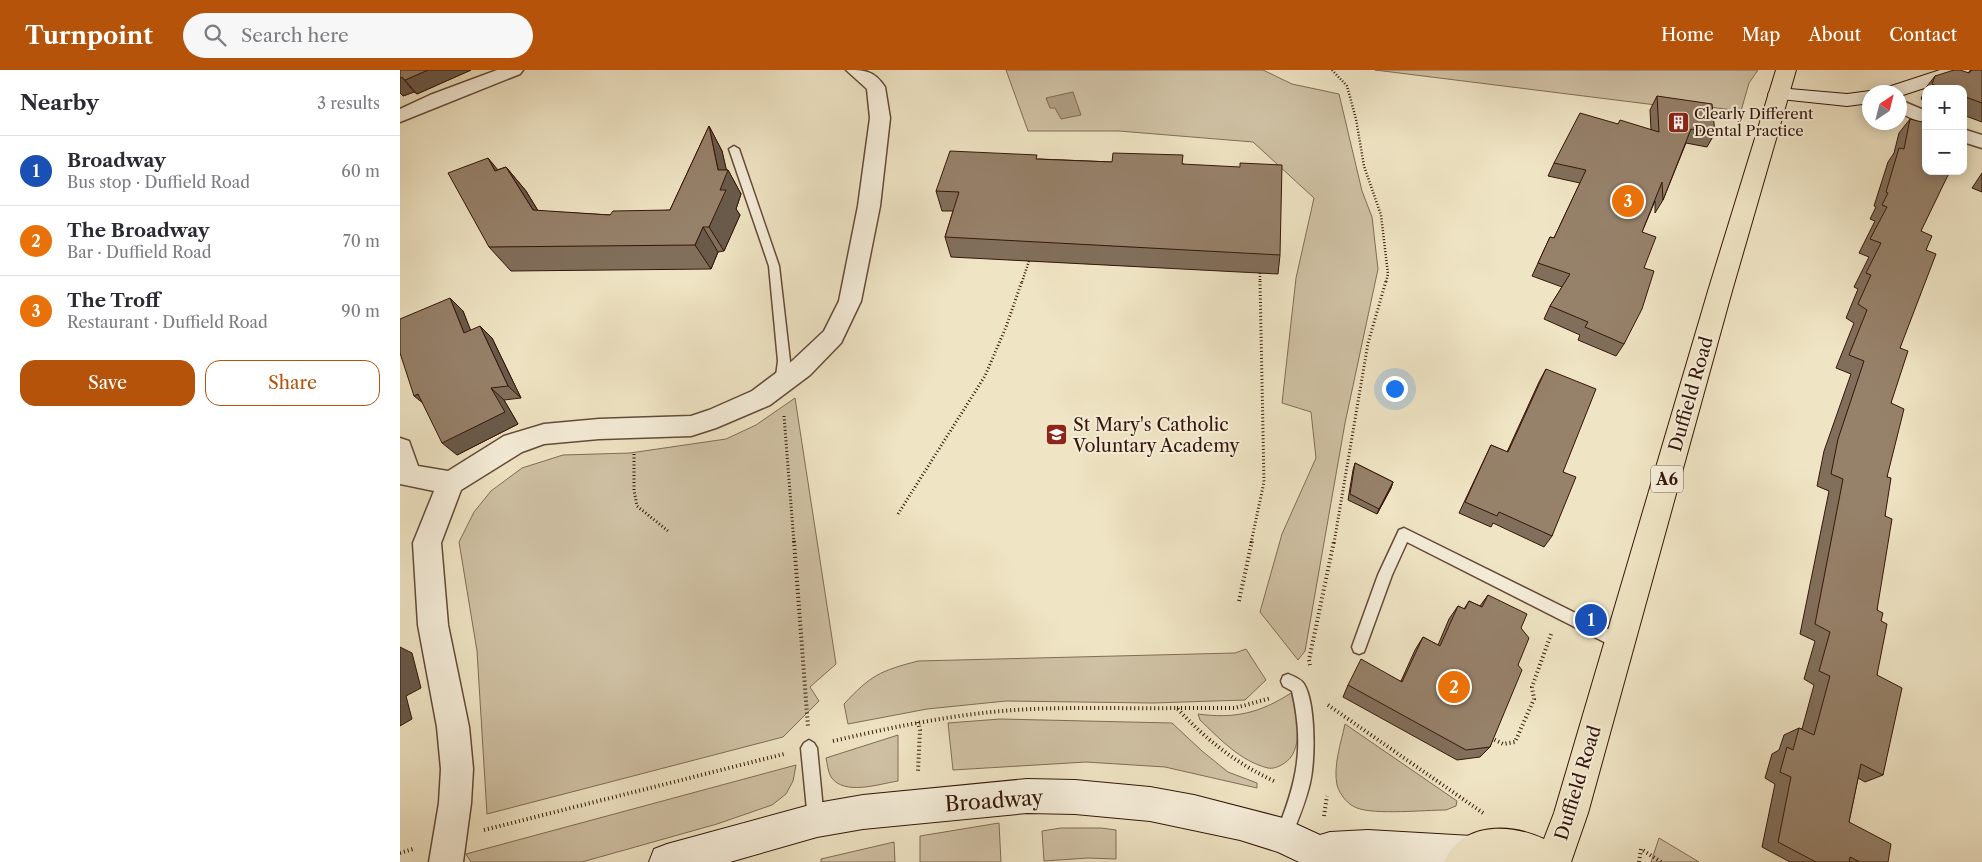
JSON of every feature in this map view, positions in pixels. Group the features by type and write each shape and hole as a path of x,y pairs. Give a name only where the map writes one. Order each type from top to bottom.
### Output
{"main road":[{"name":"Duffield Road","path":"1553,862 1571,813 1782,82"},
{"path":"1478,854 1524,848 1540,855 1548,862"}],"street":[{"path":"400,116 472,76 514,70"},
{"path":"448,850 455,803 457,769 453,727 433,625 427,543 451,483 513,444 544,434 691,426 738,409 761,398 781,384 833,337 850,301 869,206 880,118 876,87 855,70"},
{"path":"1907,87 1960,70"},
{"path":"1782,82 1847,100 1862,99"},
{"path":"1907,110 1922,117"},
{"path":"1967,136 1982,142"},
{"path":"400,449 407,475 451,483"},
{"name":"Broadway","path":"668,862 816,820 863,812 1027,796 1075,797 1150,804 1194,812 1240,823 1310,850 1368,848 1478,854"}],"lane":[{"path":"734,149 774,266 784,361 781,384"},
{"path":"1358,647 1385,576 1404,534 1619,642"},
{"path":"1299,683 1306,727 1304,772 1300,792 1310,850"},
{"path":"809,748 816,820"}],"path":[{"path":"400,853 448,850 809,748 918,722 1004,711 1235,708 1258,703 1299,683 1309,660 1330,566 1368,343 1388,274 1381,215 1364,166 1356,119 1347,86 1332,70"},
{"path":"898,514 985,376 1006,327 1029,261"},
{"path":"1239,600 1264,482 1260,273"},
{"path":"781,384 809,748"},
{"path":"634,428 634,490 637,506 668,531"},
{"path":"1489,737 1503,744 1515,742 1534,699 1532,687 1558,613"},
{"path":"1299,683 1482,812 1478,854"},
{"path":"1177,708 1194,728 1227,756 1253,772 1300,792"},
{"path":"916,807 920,730 918,722"},
{"path":"1310,850 1327,806 1326,788"},
{"path":"1639,862 1641,849 1661,862"}],"shaded area":[{"path":"1006,70 1263,70 1292,84 1339,94 1362,191 1372,217 1378,269 1345,423 1305,651 1298,660 1260,612 1282,534 1316,458 1311,412 1282,403 1296,278 1314,198 1253,142 1119,131 1028,131"},
{"path":"1375,70 1758,70 1749,83 1741,111 1693,105 1664,106"},
{"path":"1073,92 1081,115 1061,119 1055,108 1050,108 1046,98"},
{"path":"795,398 836,664 810,687 819,701 783,737 487,814 477,651 459,542 474,512 491,491 522,468 563,455 630,453 726,439 756,425"},
{"path":"1246,649 1266,680 1245,700 1153,703 1006,701 927,709 848,724 844,704 862,686 877,675 918,661 1235,653"},
{"path":"1291,693 1297,721 1297,742 1290,758 1274,768 1258,765 1239,755 1200,720 1198,714 1224,716 1247,713 1280,700"},
{"path":"1000,719 1172,723 1228,772 1257,783 1257,788 1165,767 1086,762 953,770 948,723"},
{"path":"1345,724 1457,801 1456,806 1446,810 1388,812 1365,810 1350,805 1340,792 1336,778 1338,754"},
{"path":"898,735 898,781 872,786 853,787 837,783 831,777 826,758"},
{"path":"796,765 793,781 786,794 772,805 717,824 582,862 471,862 466,854"},
{"path":"999,823 1001,862 920,862 920,836"},
{"path":"1061,828 1116,830 1116,859 1088,858 1044,861 1042,831"},
{"path":"1659,838 1699,862 1651,862"},
{"path":"894,842 895,862 821,862 821,859"}],"building":[{"path":"400,70 428,70 405,80 402,77 400,78"},
{"path":"1954,70 1969,73 1972,70 1982,70 1982,103 1967,97 1967,85 1932,84 1935,76"},
{"path":"1657,96 1712,104 1715,133 1691,129 1663,200 1662,182 1642,232 1656,237 1644,268 1654,271 1642,309 1624,344 1585,327 1588,322 1550,306 1570,274 1538,263 1550,237 1554,238 1586,170 1554,163 1580,113 1618,124 1620,120 1659,132"},
{"path":"1910,119 1922,122 1922,175 1948,175 1921,231 1932,236 1926,250 1936,254 1900,348 1908,351 1891,403 1904,409 1887,477 1891,478 1885,516 1892,519 1877,610 1883,613 1881,621 1887,624 1877,675 1902,688 1883,775 1861,764 1849,822 1891,844 1888,862 1860,862 1850,857 1849,862 1816,862 1778,842 1791,777 1780,772 1787,747 1793,750 1799,728 1814,735 1830,676 1819,671 1830,632 1815,624 1843,479 1831,474 1838,439 1864,361 1849,355 1867,310 1858,304 1871,275 1866,273 1881,243 1870,239 1887,207 1882,205 1888,193 1886,192 1899,148 1904,149"},
{"path":"709,126 718,170 728,170 720,190 726,190 709,227 703,227 695,245 489,247 448,173 488,158 495,171 506,167 533,210 610,215 613,211 670,210"},
{"path":"950,151 1037,155 1036,159 1112,162 1113,153 1183,155 1182,164 1240,167 1240,163 1282,165 1280,255 945,237 959,192 936,191"},
{"path":"450,298 464,333 480,326 508,386 491,388 505,412 442,443 418,394 414,396 400,353 400,319"},
{"path":"1546,369 1596,389 1563,472 1576,477 1552,536 1499,512 1497,516 1465,502 1491,445 1508,452"},
{"path":"1355,463 1393,482 1379,509 1350,494"},
{"path":"1488,595 1527,614 1521,628 1529,638 1518,665 1522,670 1490,747 1466,750 1348,685 1361,659 1402,682 1423,637 1440,646 1458,606 1465,609 1469,601 1482,607"}],"place":[{"name":"Clearly Different Dental Practice","path":"1678,123"},
{"name":"The Troff","path":"1628,201"},
{"name":"St Mary's Catholic Voluntary Academy","path":"1057,435"},
{"name":"Broadway","path":"1591,620"},
{"name":"The Broadway","path":"1454,687"}]}
